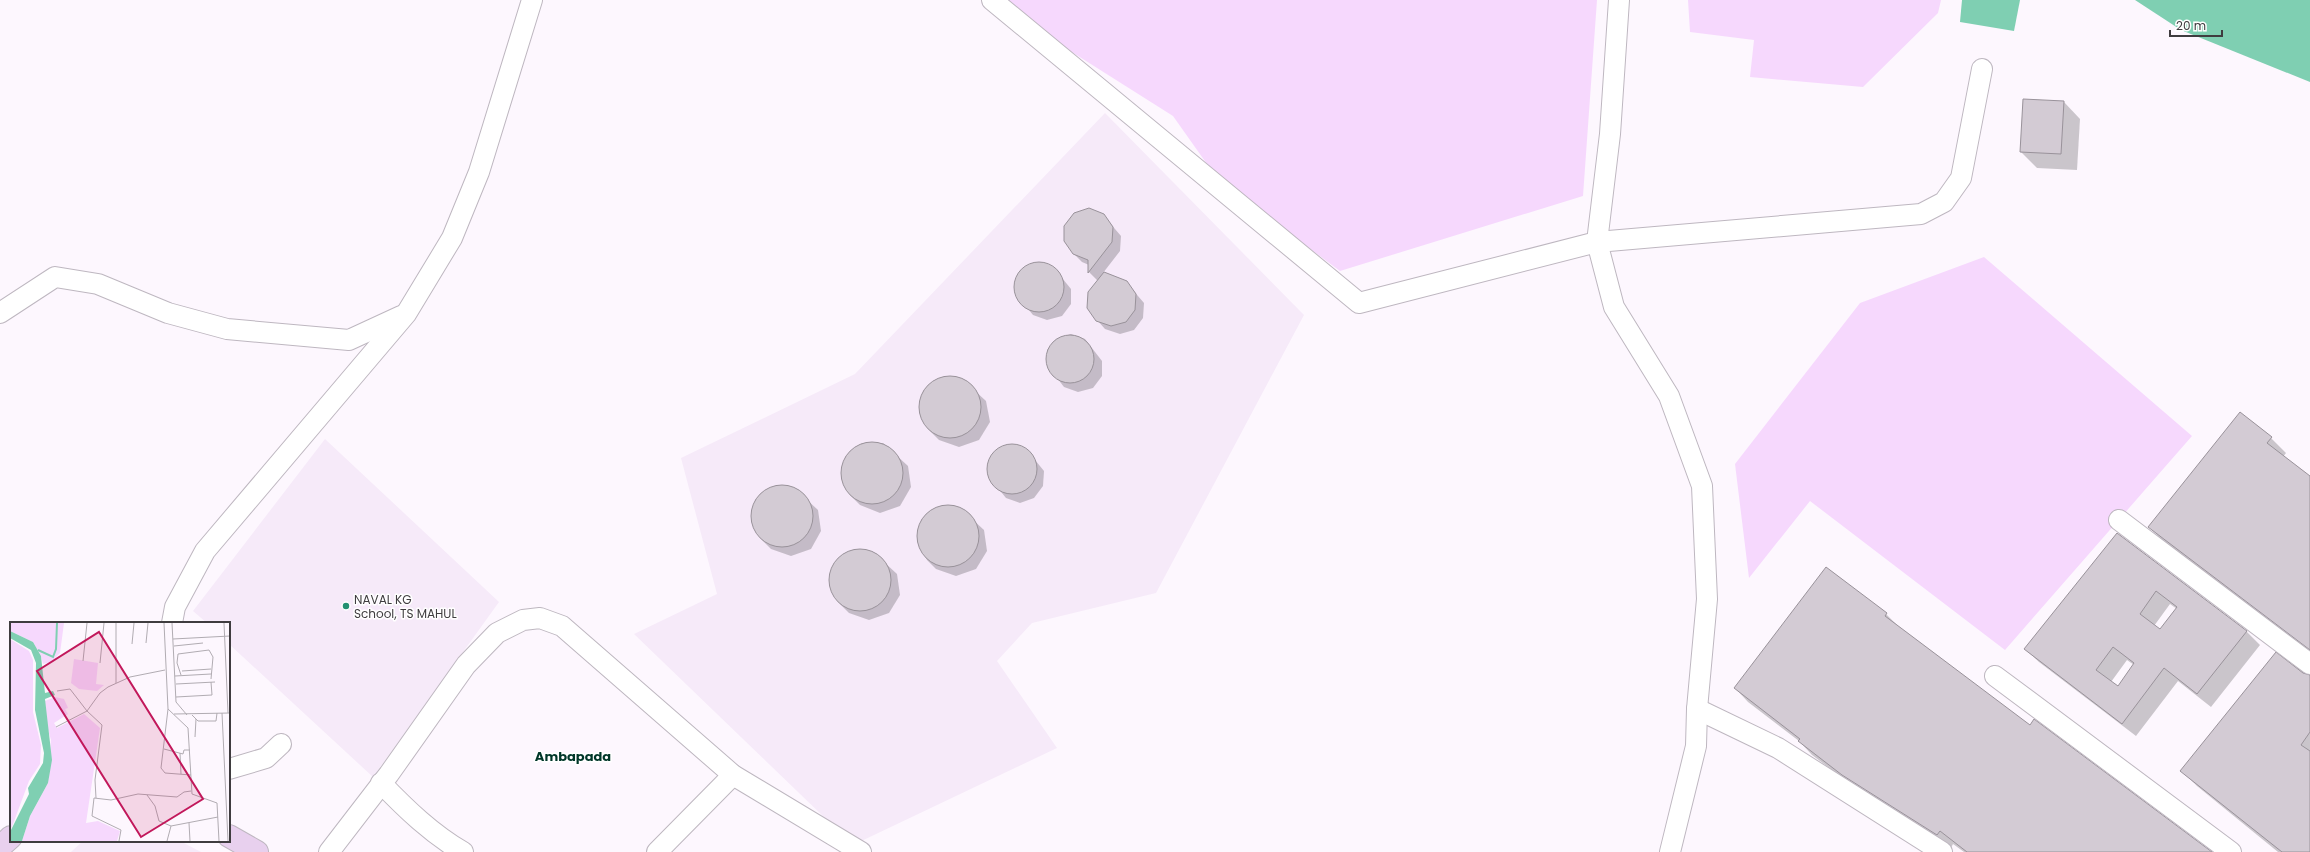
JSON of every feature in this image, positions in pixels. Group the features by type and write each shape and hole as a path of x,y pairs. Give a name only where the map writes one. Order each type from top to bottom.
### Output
{"street":[{"path":"172,622 175,607 206,550 406,314 452,238 480,172 532,0"},
{"path":"992,0 1359,303 1598,242 1922,214 1944,202 1961,178 1982,69"},
{"path":"1619,0 1610,134 1598,242 1614,307 1669,396 1702,486 1707,599 1697,709 1696,746 1670,852"},
{"path":"0,313 55,277 98,284 168,313 227,329 349,340 406,314"},
{"path":"2119,520 2310,664"},
{"path":"329,852 381,784 466,665 497,633 523,620 540,618 562,626 733,775 861,852"},
{"path":"1995,676 2231,852"},
{"path":"1697,709 1778,748 1942,852"},
{"path":"230,769 266,758 281,744"},
{"path":"657,852 733,775"},
{"path":"381,784 397,801 443,840 463,852"},
{"path":"230,837 257,852"},
{"path":"0,847 10,838"}],"shaded area":[{"path":"1002,0 1597,0 1583,196 1340,271 1219,181 1173,116 1037,30"},
{"path":"1688,0 1941,0 1938,13 1863,87 1750,77 1754,40 1690,32"},
{"path":"1962,0 2020,0 2014,31 1960,22"},
{"path":"2135,0 2310,0 2310,82 2181,30"},
{"path":"1105,113 1304,315 1156,593 1032,623 997,661 1057,748 853,845 634,634 717,594 681,458 855,374"},
{"path":"1984,257 2192,436 2005,650 1810,501 1749,578 1735,464 1860,303"},
{"name":"NAVAL KG School, TS MAHUL","path":"325,439 499,602 373,777 230,645 230,622 206,622 193,611"},
{"path":"82,842 182,842 201,852 71,852"}],"building":[{"path":"2023,99 2064,101 2061,154 2020,152"},
{"path":"1089,208 1104,214 1113,227 1112,242 1088,273 1088,260 1073,254 1064,241 1064,226 1074,213"},
{"path":"1039,262 1048,264 1059,273 1064,287 1062,296 1053,307 1039,312 1030,310 1019,301 1014,287 1016,278 1025,267"},
{"path":"1104,272 1127,281 1136,294 1135,310 1126,322 1111,326 1096,321 1087,308 1088,292"},
{"path":"1065,335 1075,335 1084,339 1090,345 1093,350 1093,368 1084,379 1075,383 1065,383 1056,379 1050,373 1046,364 1046,354 1050,345 1056,339"},
{"path":"950,376 962,378 972,385 979,395 981,407 979,419 972,429 962,436 950,438 938,436 928,429 921,419 919,407 921,395 928,385 938,378"},
{"path":"2240,412 2272,437 2267,443 2310,476 2310,650 2148,527"},
{"path":"872,442 884,444 894,451 901,461 903,473 901,485 894,495 884,502 872,504 860,502 850,495 843,485 841,473 843,461 850,451 860,444"},
{"path":"1012,444 1021,446 1032,455 1037,469 1035,478 1026,489 1012,494 1003,492 992,483 987,469 989,460 998,449"},
{"path":"782,485 794,487 804,494 811,504 813,516 811,528 804,538 794,545 782,547 770,545 760,538 753,528 751,516 753,504 760,494 770,487"},
{"path":"948,505 960,507 970,514 977,524 979,536 977,548 970,558 960,565 948,567 936,565 926,558 919,548 917,536 919,524 926,514 936,507"},
{"path":"2117,533 2247,631 2197,694 2164,668 2122,724 2024,649","holes":["2156,591 2177,607 2160,629 2140,614","2113,647 2134,663 2118,686 2096,670"]},
{"path":"860,549 872,551 882,558 889,568 891,580 889,592 882,602 872,609 860,611 848,609 838,602 831,592 829,580 831,568 838,558 848,551"},
{"path":"1826,567 1887,613 1885,616 2030,725 2034,719 2212,852 1967,852 1940,831 1937,835 1842,775 1798,741 1800,739 1734,688"},
{"path":"2276,652 2303,673 2310,675 2310,732 2301,745 2310,751 2310,852 2282,852 2180,771"}],"place":[{"name":"NAVAL KG School, TS MAHUL","path":"346,606"}],"district":[{"name":"Ambapada","path":"573,756"}]}
